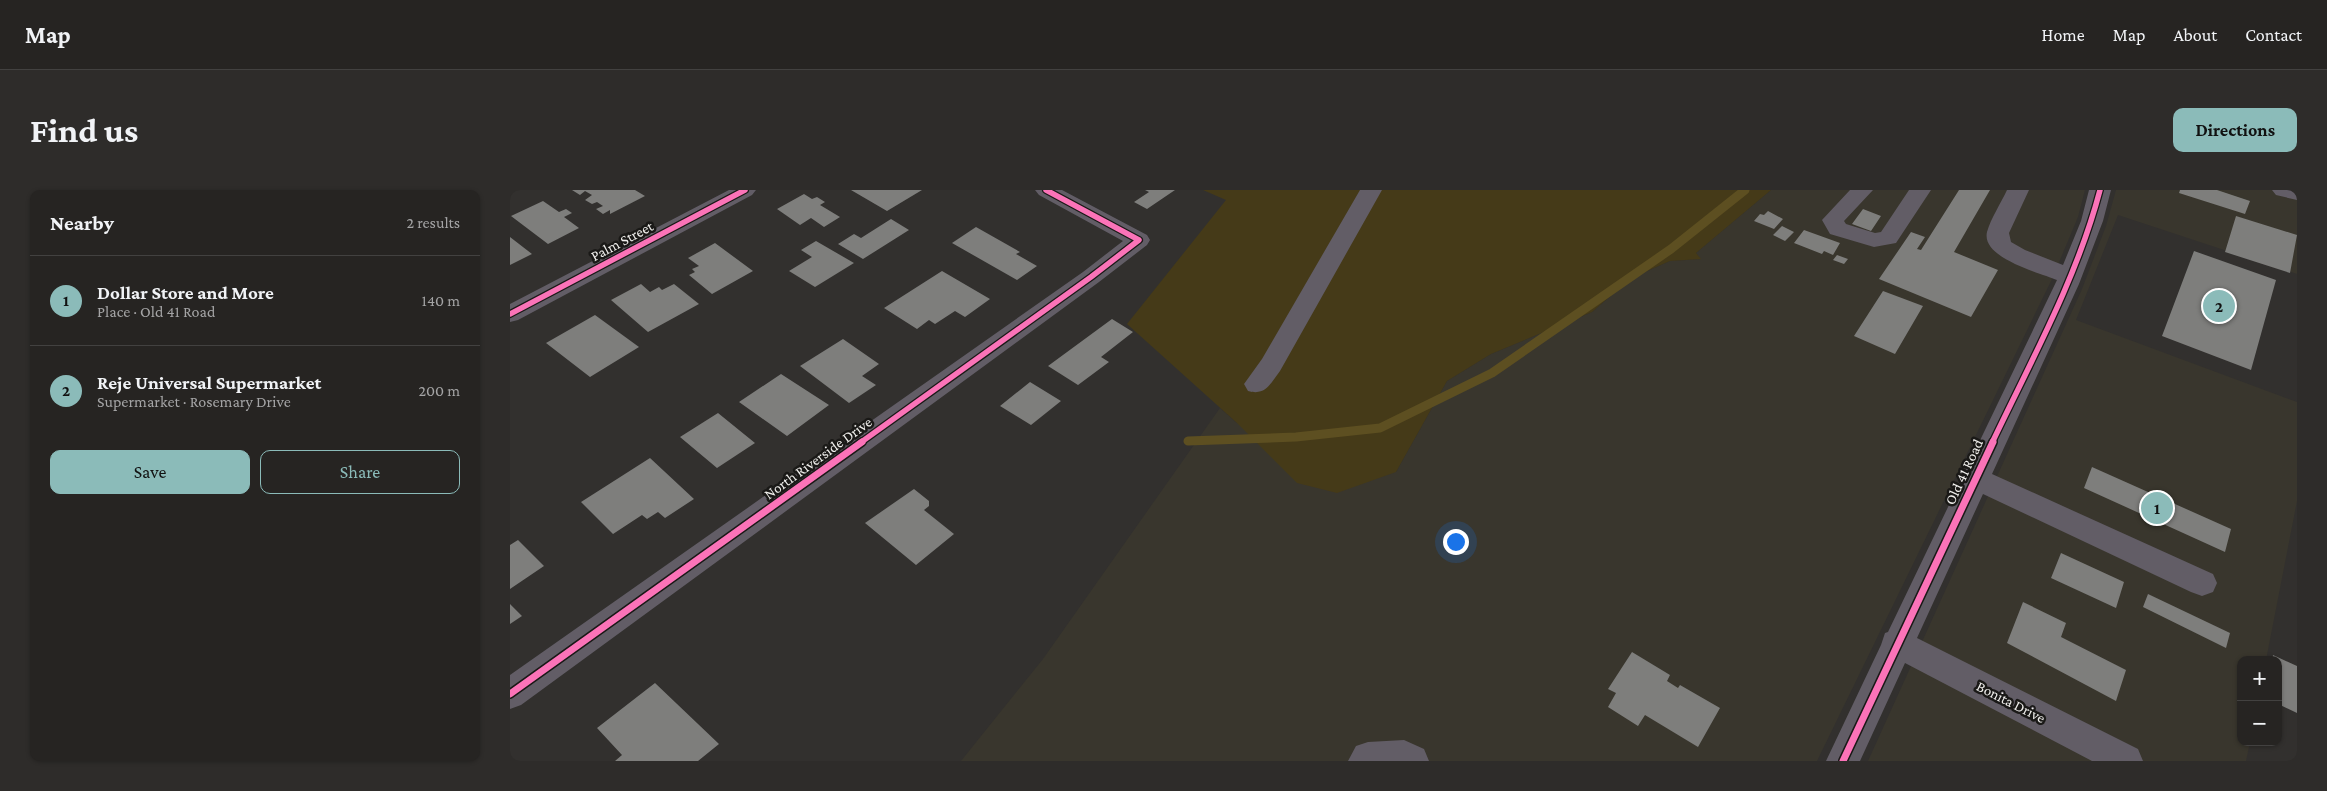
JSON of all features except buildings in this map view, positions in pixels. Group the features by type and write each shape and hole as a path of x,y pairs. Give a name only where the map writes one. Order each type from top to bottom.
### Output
{"street":[{"name":"Palm Street","path":"510,314 745,190"},
{"name":"North Riverside Drive","path":"510,694 1091,277 1139,240 1046,190"},
{"path":"1257,384 1330,265 1370,190"},
{"path":"1862,190 1833,220 1838,230 1874,240 1888,238 1920,190"},
{"path":"2018,190 1998,233 1998,239 2002,247 2070,276"},
{"name":"Old 41 Road","path":"1842,761 2070,276 2092,221 2100,190"},
{"path":"2283,190 2297,194"},
{"path":"1975,478 2202,583"},
{"name":"Bonita Drive","path":"1896,643 2126,761"},
{"path":"1365,761 1368,758 1404,756 1412,761"}],"shaded area":[{"path":"1203,190 1771,190 1696,253 1701,259 1670,261 1631,278 1592,312 1491,354 1447,381 1396,472 1337,493 1297,483 1237,423 1127,324 1226,200"},
{"path":"1771,190 2085,190 2078,217 2052,279 1817,761 961,761 1043,659 1220,408 1237,423 1396,472 1447,381 1491,354 1592,312 1631,278 1670,261 1700,259 1696,253"},
{"path":"2116,190 2279,190 2297,196 2297,274 2118,215 2076,320 2297,402 2297,501 2267,656 2237,656 2237,746 2249,746 2246,761 1868,761 2082,289 2106,226"}],"waterway":[{"path":"1188,441 1296,437 1380,428 1492,373 1671,249 1745,190"}],"cycle path":[{"path":"510,314 745,190"},
{"path":"510,694 1091,277 1139,240 1046,190"},
{"path":"1843,761 2067,284 2092,221 2100,190"}],"place":[{"name":"Reje Universal Supermarket","path":"2219,306"},
{"name":"Dollar Store and More","path":"2157,508"}]}
